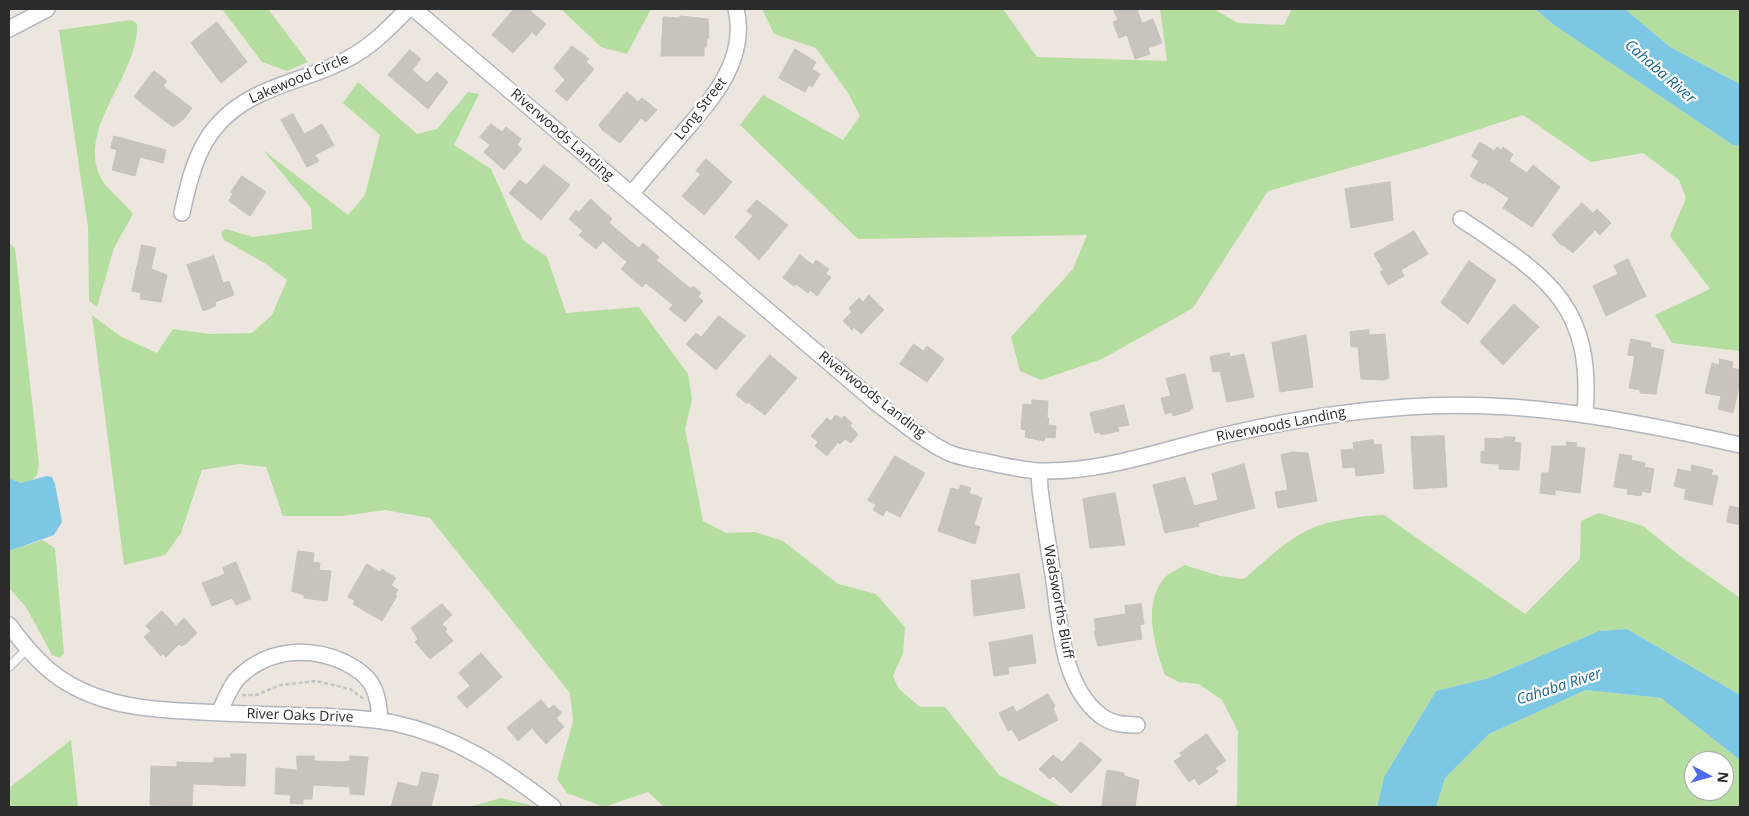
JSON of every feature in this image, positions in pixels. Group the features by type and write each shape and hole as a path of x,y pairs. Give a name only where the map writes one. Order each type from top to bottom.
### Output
{"street":[{"path":"9,29 47,9"},
{"name":"Lakewood Circle","path":"182,213 194,161 204,142 223,120 260,94 313,76 351,58 378,38 408,9"},
{"name":"Riverwoods Landing","path":"414,9 901,422 951,454 1010,467 1039,471 1102,466 1231,433 1287,422 1361,411 1459,405 1517,407 1585,413 1634,421 1740,445"},
{"name":"Long Street","path":"631,194 720,88 736,51 738,33 736,9"},
{"path":"1461,219 1538,272 1560,298 1578,334 1584,355 1587,388 1585,413"},
{"name":"Wadsworths Bluff","path":"1039,471 1062,640 1074,678 1088,701 1101,716 1123,725 1137,725"},
{"name":"River Oaks Drive","path":"9,625 27,649 60,678 90,694 120,705 160,710 380,720 432,733 467,748 508,773 552,807"},
{"path":"219,713 238,678 264,659 292,652 308,652 335,658 362,673 370,682 378,701 380,720"}],"lane":[{"path":"9,667 27,649"}],"path":[{"path":"228,694 248,696 280,685 316,681 350,689 358,697 378,701"}],"green space":[{"path":"222,9 268,9 308,62 287,71 262,62"},
{"path":"561,9 651,9 627,54 601,47"},
{"path":"762,9 1003,9 1037,57 1167,61 1160,9 1214,9 1238,23 1284,25 1292,9 1535,9 1554,25 1733,145 1740,146 1740,351 1672,343 1655,315 1710,289 1670,236 1686,198 1679,180 1643,153 1591,162 1523,115 1424,147 1268,191 1193,308 1102,359 1041,380 1020,371 1011,337 1073,269 1087,235 858,239 740,125 763,95 843,140 860,116 848,93 816,48 774,34"},
{"path":"1625,9 1740,9 1740,84 1670,47"},
{"path":"131,20 137,24 135,44 128,64 101,122 96,142 96,161 102,180 133,214 114,248 97,307 89,301 88,227 59,30"},
{"path":"358,82 417,134 437,129 468,92 479,94 454,145 491,169 523,240 547,257 566,313 639,307 688,374 692,400 685,429 703,521 726,533 755,532 783,541 838,584 876,594 905,627 903,653 893,676 899,689 920,707 945,707 999,775 1062,807 664,807 648,792 604,807 567,793 557,779 573,721 570,693 430,518 385,510 342,516 283,516 266,467 239,464 202,470 181,533 165,555 124,565 92,315 120,336 157,353 173,329 210,334 252,333 272,315 287,280 266,264 224,240 221,233 226,229 253,237 312,229 311,208 263,150 348,215 365,195 380,135 343,103"},
{"path":"9,243 15,248 39,464 37,475 30,482 21,483 9,478"},
{"path":"1599,513 1643,526 1679,555 1740,598 1740,695 1627,629 1599,631 1489,678 1436,691 1384,777 1377,807 1229,807 1237,805 1238,731 1222,700 1199,684 1179,682 1165,675 1155,640 1152,615 1156,591 1166,576 1184,565 1220,576 1244,579 1283,546 1308,530 1345,519 1384,515 1525,614 1580,559 1581,521"},
{"path":"42,540 55,548 64,653 60,658 52,655 26,607 9,588 9,551"},
{"path":"1586,690 1661,698 1729,751 1684,751 1684,801 1734,801 1734,755 1740,760 1740,807 1436,807 1445,778 1489,734"},
{"path":"71,740 78,807 9,807 9,788"},
{"path":"501,798 532,807 469,807"}],"water":[{"name":"Cahaba River","path":"1535,9 1625,9 1670,47 1740,84 1740,146 1733,145 1554,25"},
{"path":"47,476 52,477 55,484 62,522 54,535 9,551 9,478 21,483"},
{"name":"Cahaba River","path":"1627,629 1740,695 1740,760 1734,755 1734,751 1729,751 1661,698 1586,690 1489,734 1445,778 1436,807 1377,807 1384,777 1436,691 1489,678 1599,631"}],"building":[{"path":"514,9 528,9 546,24 536,36 532,32 513,53 492,35"},
{"path":"1137,9 1142,23 1153,19 1162,43 1148,48 1150,54 1135,59 1127,35 1119,38 1113,22 1118,20 1114,11"},
{"path":"680,16 708,19 709,38 707,38 706,47 704,47 704,56 661,56 663,17 680,18"},
{"path":"217,22 247,62 221,83 191,43"},
{"path":"572,46 589,59 586,62 594,69 567,101 555,91 565,80 554,68"},
{"path":"795,49 816,62 812,69 820,74 812,87 809,85 805,92 779,78"},
{"path":"410,50 421,59 412,70 427,83 437,72 448,82 428,109 388,75"},
{"path":"154,71 167,81 163,86 192,108 184,119 173,127 134,97"},
{"path":"627,92 638,102 642,98 657,110 646,122 641,118 620,143 602,130 599,125"},
{"path":"293,114 304,134 322,124 334,145 315,155 319,161 307,167 281,120"},
{"path":"491,124 502,132 506,127 521,139 517,145 522,149 504,170 484,152 490,145 480,137"},
{"path":"114,136 166,150 163,163 140,157 135,176 112,170 117,150 111,148"},
{"path":"1480,142 1494,151 1497,147 1501,150 1503,147 1513,154 1509,161 1527,173 1533,165 1560,187 1532,227 1503,208 1509,198 1484,182 1483,184 1470,176 1479,161 1472,156"},
{"path":"706,159 732,182 704,215 682,196 701,174 696,171"},
{"path":"544,165 570,185 541,220 509,193 520,180 526,185"},
{"path":"242,176 266,192 250,216 229,201 233,193 231,192"},
{"path":"1390,182 1393,220 1351,228 1345,189"},
{"path":"591,199 612,219 609,223 639,248 643,243 659,257 656,260 691,289 693,286 701,293 698,297 703,301 685,322 669,309 673,305 646,283 642,287 621,269 627,262 603,241 596,249 579,235 583,231 569,219 576,210 579,212"},
{"path":"757,200 788,225 759,260 735,237 753,216 747,211"},
{"path":"1582,203 1593,213 1597,209 1611,223 1600,235 1595,230 1573,253 1562,246 1552,235"},
{"path":"1414,231 1428,254 1401,270 1404,276 1388,285 1380,272 1383,270 1374,254"},
{"path":"142,245 156,248 151,269 167,275 161,302 140,299 141,293 132,291"},
{"path":"800,255 813,265 816,260 829,269 826,274 831,277 817,296 810,290 808,293 796,284 794,286 783,278"},
{"path":"214,256 223,283 229,281 234,295 215,302 216,306 203,311 187,265"},
{"path":"1628,259 1646,296 1606,316 1593,286 1618,274 1614,266"},
{"path":"1469,261 1496,280 1468,324 1441,303"},
{"path":"869,295 884,310 861,334 854,327 852,330 843,321 852,312 849,308 859,298 863,302"},
{"path":"1514,304 1539,327 1503,365 1480,342"},
{"path":"719,316 745,336 716,370 686,344 696,333 701,337"},
{"path":"1369,330 1369,335 1385,334 1389,378 1384,380 1361,379 1358,347 1351,347 1350,332"},
{"path":"1306,335 1313,387 1280,392 1272,343"},
{"path":"1631,339 1651,343 1650,347 1664,350 1656,394 1640,393 1640,390 1629,388 1635,356 1628,355"},
{"path":"914,344 923,351 927,346 944,359 927,382 900,364"},
{"path":"1229,353 1230,357 1244,354 1254,397 1227,402 1220,371 1213,372 1210,357"},
{"path":"770,355 797,378 765,415 736,395"},
{"path":"1720,359 1733,362 1732,368 1740,370 1740,382 1733,413 1718,409 1721,396 1705,393 1712,363 1719,365"},
{"path":"1185,374 1193,408 1190,411 1173,416 1172,412 1165,414 1161,398 1171,396 1166,379"},
{"path":"1032,400 1048,401 1048,425 1056,426 1055,438 1045,437 1044,441 1025,437 1026,430 1021,429 1023,404 1032,405"},
{"path":"1124,405 1129,425 1118,427 1119,431 1101,435 1100,432 1095,433 1090,413"},
{"path":"836,415 842,419 844,416 852,423 850,426 858,434 851,443 845,439 840,444 838,442 827,456 815,446 818,442 811,436 827,418 831,421"},
{"path":"1444,436 1447,487 1414,489 1411,437"},
{"path":"1504,437 1515,437 1514,442 1521,443 1519,470 1499,469 1499,464 1481,463 1481,451 1485,452 1485,438 1504,439"},
{"path":"1373,440 1374,445 1381,444 1384,473 1356,476 1355,467 1343,468 1341,450 1354,449 1353,443"},
{"path":"1567,442 1577,443 1576,447 1585,448 1580,493 1555,490 1555,495 1540,493 1542,473 1549,473 1552,446 1566,446"},
{"path":"1293,452 1308,453 1317,501 1278,508 1275,492 1288,490 1281,455"},
{"path":"1620,454 1632,456 1631,460 1645,463 1644,467 1654,469 1650,493 1642,491 1641,496 1627,494 1628,489 1614,487"},
{"path":"895,456 925,473 900,517 886,510 883,516 873,510 876,505 868,500"},
{"path":"1244,464 1255,508 1198,523 1199,526 1165,533 1153,485 1185,477 1194,506 1218,500 1212,474"},
{"path":"1692,465 1713,470 1711,475 1718,476 1712,505 1684,499 1686,489 1674,486 1678,469 1691,472"},
{"path":"961,485 971,488 969,493 982,498 974,525 980,527 975,544 938,531 951,488 959,490"},
{"path":"1115,493 1125,545 1090,548 1083,499"},
{"path":"1730,506 1740,508 1740,525 1727,522"},
{"path":"298,551 314,553 313,562 320,563 319,570 331,571 327,601 304,598 304,595 292,591"},
{"path":"236,562 251,599 236,605 232,598 212,606 202,583 225,574 223,568"},
{"path":"367,564 380,572 382,569 396,578 391,585 398,590 395,594 397,596 382,621 353,604 355,601 348,597"},
{"path":"1019,574 1025,608 974,616 971,581"},
{"path":"442,604 452,615 442,624 453,641 430,659 415,642 418,639 411,628"},
{"path":"1141,604 1144,624 1140,625 1142,639 1098,646 1094,631 1096,631 1094,619 1126,614 1125,606"},
{"path":"162,611 176,626 184,618 197,633 186,644 181,646 179,644 166,657 163,654 161,656 144,637 151,631 146,626"},
{"path":"1032,635 1036,663 1008,667 1009,674 994,676 989,643"},
{"path":"481,653 502,677 467,708 457,697 470,686 459,673"},
{"path":"1048,694 1055,706 1053,708 1058,720 1019,741 1012,729 1008,731 999,713 1013,706 1016,712"},
{"path":"541,700 549,709 554,705 562,713 556,718 564,727 546,744 532,728 518,741 507,728"},
{"path":"1207,734 1226,761 1215,768 1218,772 1199,785 1194,778 1189,782 1174,761 1182,756 1180,753"},
{"path":"1081,742 1102,760 1071,793 1053,776 1050,779 1039,769 1053,755 1062,762"},
{"path":"231,754 246,754 245,786 193,784 192,806 150,805 151,766 177,767 177,762 211,763 214,762 214,758 231,758"},
{"path":"297,756 314,756 314,761 343,762 350,761 350,756 368,757 364,795 350,794 350,787 313,785 312,799 303,799 303,804 290,803 291,795 275,794 276,768 297,770"},
{"path":"1107,770 1124,773 1124,776 1139,780 1135,807 1102,807"},
{"path":"422,772 439,775 431,807 391,807 398,782 418,787"}]}
